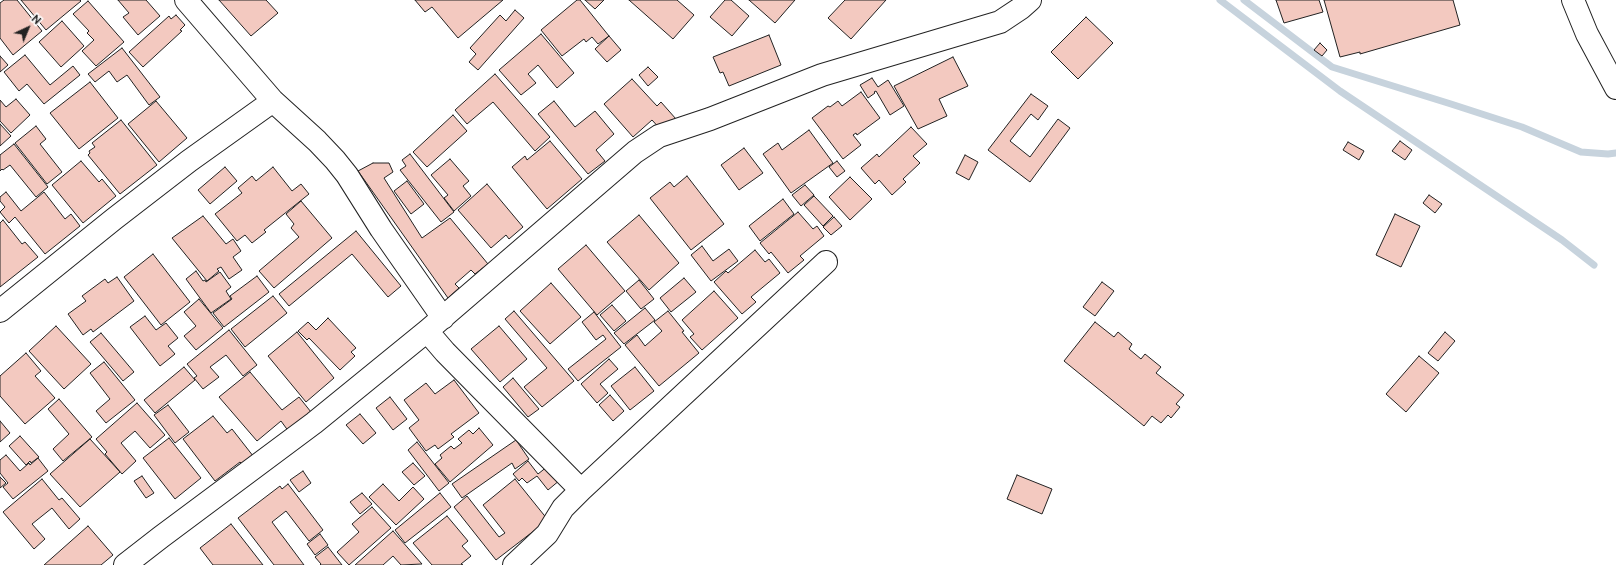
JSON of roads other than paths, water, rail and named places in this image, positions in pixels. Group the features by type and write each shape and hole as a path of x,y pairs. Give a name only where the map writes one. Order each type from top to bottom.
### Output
{"street":[{"path":"186,0 272,101 317,141 347,175 381,229 435,324 450,356 581,490"},
{"path":"125,565 160,537 314,423 435,324 635,152 659,136 710,119 822,76 1000,22 1030,0"},
{"path":"1573,0 1587,34 1616,88"},
{"path":"0,311 120,214 189,161 272,101"},
{"path":"514,565 547,534 563,508 581,490 826,262"}],"waterway":[{"path":"1220,0 1340,91 1562,240 1594,265"},
{"path":"1244,0 1332,67 1522,127 1581,152 1608,154 1616,153"}]}
